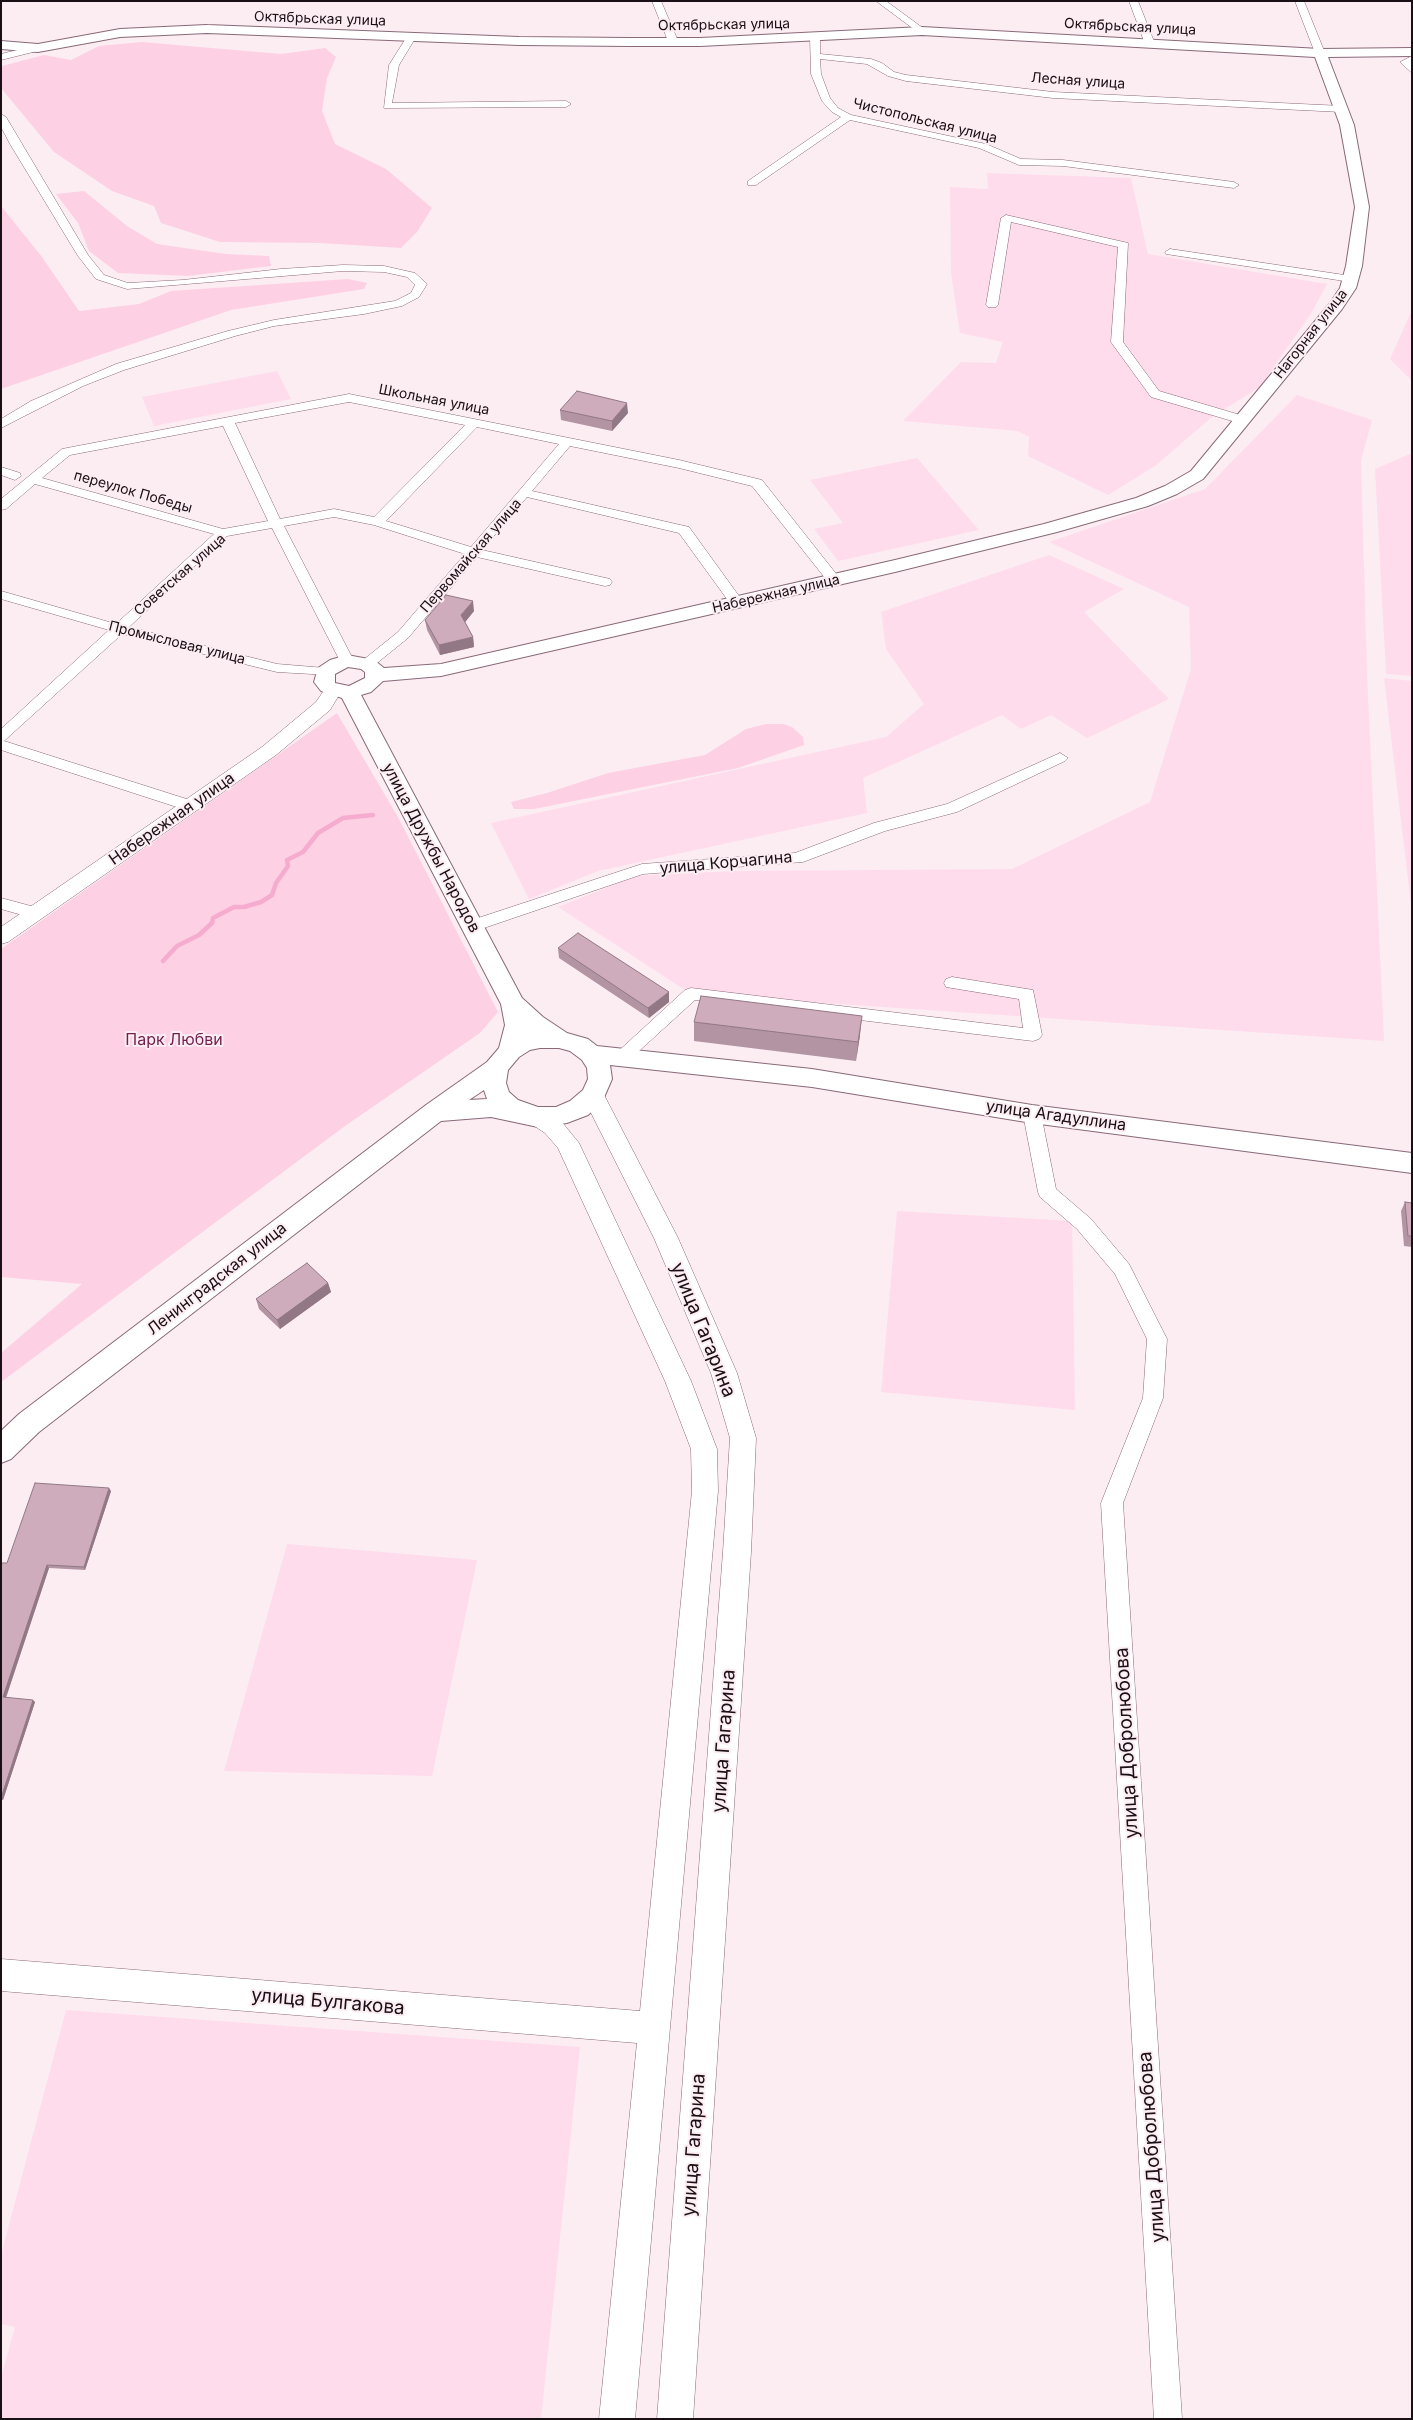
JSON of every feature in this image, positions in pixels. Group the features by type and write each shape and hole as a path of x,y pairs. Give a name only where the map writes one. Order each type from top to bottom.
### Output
{"main road":[{"name":"Октябрьская улица","path":"1,45 38,48 120,33 216,29 519,41 673,41 815,37 922,31 1320,53 1412,52"},
{"name":"Нагорная улица","path":"1170,490 1197,475 1336,306 1348,288 1362,207 1359,183 1342,109 1320,53"},
{"name":"Набережная улица","path":"363,667 442,670 737,603 1050,528 1142,502 1170,490"},
{"path":"337,664 363,667 373,681 364,688 336,685 337,664"},
{"name":"улица Дружбы Народов","path":"336,685 356,708 514,1004"},
{"path":"514,1004 534,1023 559,1039 579,1045 591,1054 599,1067 597,1087"},
{"path":"514,1004 517,1025 494,1083 498,1096 509,1107 530,1115"},
{"path":"435,1112 523,1043 540,1039 559,1039"},
{"path":"591,1054 700,1064"},
{"path":"435,1112 491,1108 530,1115 558,1116 579,1108 597,1087 642,1068 700,1064"},
{"name":"улица Агадуллина","path":"700,1064 812,1078 1032,1114 1412,1163"},
{"name":"Ленинградская улица","path":"1,1450 29,1423 435,1112"}],"street":[{"path":"656,1 673,41"},
{"path":"880,1 922,31"},
{"path":"1133,1 1150,44"},
{"path":"1299,1 1320,53"},
{"path":"411,37 394,65 387,106 566,104"},
{"name":"Чистопольская улица","path":"815,37 816,74 825,99 835,110 848,117 982,146 1018,162 1063,163 1234,185"},
{"path":"1,57 38,48"},
{"name":"Лесная улица","path":"817,56 868,61 880,65 891,74 906,78 1053,95 1342,109"},
{"path":"1412,59 1405,62 1412,70"},
{"path":"1,117 15,144 84,256 100,276 127,286 183,283 281,272 343,268 384,269 411,275 421,284 415,294 398,304 364,311 274,323 232,332 120,367 44,400 1,424"},
{"path":"752,183 848,117"},
{"path":"992,305 1006,218 1124,245 1118,342 1155,394 1243,420"},
{"path":"1170,252 1351,279"},
{"name":"Школьная улица","path":"1,506 66,452 349,398 679,464 757,483 834,580"},
{"path":"227,420 276,524 363,667"},
{"path":"377,522 475,422"},
{"name":"Первомайская улица","path":"363,667 403,635 568,442"},
{"path":"1,471 15,476"},
{"name":"переулок Победы","path":"34,480 224,533"},
{"path":"525,493 684,530 737,603"},
{"name":"Советская улица","path":"1,737 224,533 334,513 377,522 474,552 605,582"},
{"name":"Промысловая улица","path":"1,596 119,629 277,668 336,685"},
{"name":"Набережная улица","path":"1,937 269,751 322,706 336,685"},
{"path":"1,745 191,806"},
{"name":"улица Корчагина","path":"472,926 642,869 797,858 880,828 952,808 1060,758"},
{"path":"1,903 36,913"},
{"path":"621,1058 690,994 1033,1035 1027,994 952,983"},
{"name":"улица Гагарина","path":"597,1087 666,1238 724,1373 743,1438 737,1552 675,2419"},
{"name":"улица Добролюбова","path":"1032,1114 1047,1192 1084,1224 1122,1269 1157,1339 1153,1398 1112,1503 1168,2419"},
{"path":"530,1115 553,1127 567,1144 678,1381 704,1449 705,1491 617,2419"},
{"name":"улица Булгакова","path":"1,1975 654,2028"}],"shaded area":[{"path":"987,173 1131,178 1148,254 1327,284 1312,312 1260,387 1212,417 1155,466 1108,495 1028,456 1029,437 1018,431 903,421 961,362 996,363 1003,342 960,333 951,273 950,187 988,189"},
{"path":"1412,310 1412,381 1390,359"},
{"path":"277,371 291,399 154,426 142,397"},
{"path":"1297,395 1372,420 1361,461 1367,674 1384,1041 691,994 558,907 635,876 734,871 1012,869 1150,802 1191,669 1189,607 1049,542 1205,489"},
{"path":"1412,453 1412,676 1386,674 1375,469"},
{"path":"917,458 979,530 838,561 814,529 843,523 810,480"},
{"path":"1049,555 1124,589 1084,612 1169,699 1087,738 1051,715 1021,729 1002,715 863,778 867,813 598,871 529,899 491,823 886,737 924,704 886,649 881,612"},
{"path":"1384,678 1412,681 1412,913"},
{"path":"897,1211 1072,1221 1075,1410 881,1392"},
{"path":"287,1544 477,1560 432,1776 224,1771"},
{"path":"66,2010 580,2047 541,2419 1,2419 1,2377 15,2327 1,2324 1,2255"}],"green space":[{"path":"142,42 281,54 325,48 336,57 327,78 322,111 335,144 386,169 432,208 417,232 401,248 320,243 220,242 161,223 154,206 112,191 54,152 1,88 2,66 44,55 71,60 99,46"},
{"path":"84,191 127,226 157,244 226,254 269,256 271,266 188,276 118,273 89,251 78,223 56,194"},
{"path":"1,206 42,257 79,311 139,304 171,291 348,279 367,283 364,289 231,310 1,389"},
{"name":"Парк Любви","path":"337,713 399,819 498,1012 480,1033 345,1126 1,1382 1,1353 82,1284 1,1277 1,949"},
{"path":"766,724 783,724 792,727 803,737 804,745 738,768 534,809 514,809 511,802 547,793 608,773 705,755 746,729"}],"building":[{"path":"577,391 627,403 612,421 560,410"},
{"path":"446,595 473,601 461,615 473,637 439,645 425,620"},
{"path":"578,933 669,992 648,1008 558,948"},
{"path":"701,996 862,1016 858,1042 694,1022"},
{"path":"1405,1202 1412,1203 1412,1236 1408,1236"},
{"path":"307,1263 328,1283 277,1320 256,1299"},
{"path":"35,1483 109,1488 84,1567 47,1565 3,1697 33,1700 1,1798 1,1563 7,1563"}],"waterway":[{"path":"163,961 177,946 199,935 212,923 213,918 234,907 244,907 261,902 272,895 276,883 288,866 287,860 303,852 318,833 343,818 373,815"}]}
